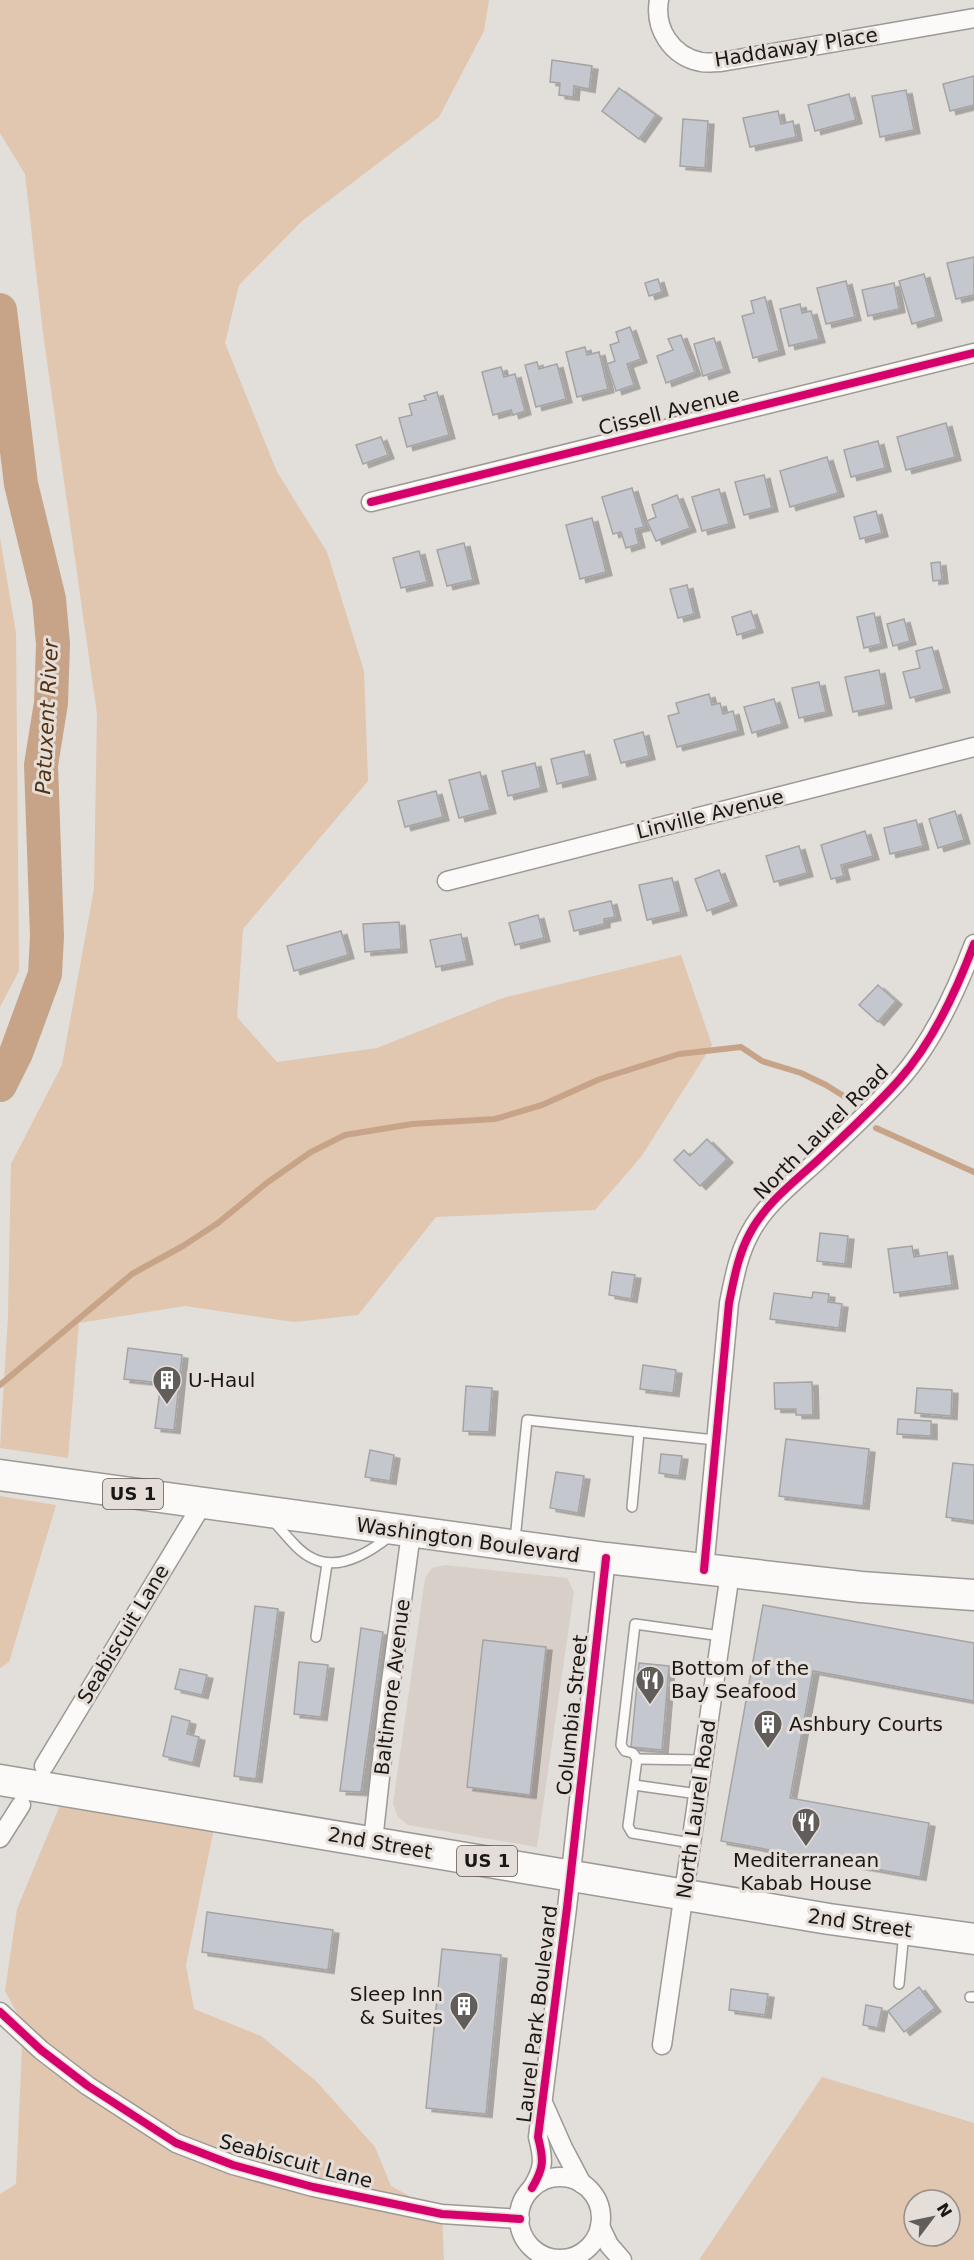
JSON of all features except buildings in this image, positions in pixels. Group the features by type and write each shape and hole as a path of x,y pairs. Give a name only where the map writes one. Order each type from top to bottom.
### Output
{"main road":[{"name":"Washington Boulevard","path":"0,1475 717,1572 861,1587 974,1594"},
{"name":"2nd Street","path":"0,1780 683,1895 974,1939"}],"street":[{"name":"Haddaway Place","path":"659,0 657,14 662,32 671,46 700,62 721,62 974,18"},
{"name":"Cissell Avenue","path":"371,502 974,353"},
{"name":"Linville Avenue","path":"447,881 974,747"},
{"name":"North Laurel Road","path":"663,2045 721,1636 717,1572 715,1440 729,1303 738,1260 762,1213 850,1131 900,1078 928,1041 944,1012 974,944"},
{"name":"Seabiscuit Lane","path":"44,1766 202,1503"},
{"name":"Baltimore Avenue","path":"373,1841 404,1531"},
{"name":"Columbia Street","path":"571,1876 606,1558"},
{"path":"0,1838 21,1805"},
{"name":"Laurel Park Boulevard","path":"520,2219 524,2199 542,2172 543,2154 538,2137 544,2105 571,1876"},
{"name":"Seabiscuit Lane","path":"0,2012 41,2050 88,2086 176,2143 233,2165 313,2187 442,2214 520,2219"},
{"name":"Laurel Park Boulevard","path":"544,2105 582,2184 599,2204 600,2226 609,2245 622,2260"},
{"path":"532,2188 556,2177 570,2178 582,2184"},
{"path":"520,2219 525,2239 533,2249 545,2256 558,2259 575,2259 584,2252 593,2243 600,2226"}],"lane":[{"path":"514,1546 527,1420 715,1440"},
{"path":"632,1507 639,1432"},
{"path":"263,1511 310,1558 327,1563 370,1551 404,1531"},
{"path":"316,1637 327,1563"},
{"path":"691,1843 632,1833 628,1826 637,1759 633,1753 625,1751 621,1745 635,1624 721,1636"},
{"path":"637,1759 703,1760"},
{"path":"634,1785 698,1794"},
{"path":"899,1983 904,1929"}],"shaded area":[{"path":"0,0 489,0 484,31 439,117 302,221 239,285 225,343 277,472 327,552 364,671 368,781 243,929 237,1017 277,1062 377,1048 503,998 681,955 712,1045 641,1157 595,1210 436,1217 358,1315 294,1322 185,1306 79,1323 68,1458 0,1448 8,1316 11,1164 62,1065 94,889 97,714 43,333 25,174 0,133"},
{"path":"0,538 16,633 19,971 0,1007"},
{"path":"0,1496 56,1505 9,1662 0,1668"},
{"path":"445,1565 567,1578 574,1592 537,1847 408,1825 398,1817 393,1804 425,1578 432,1568"},
{"path":"60,1805 214,1828 186,1965 194,2009 261,2036 316,2081 375,2147 391,2186 442,2214 444,2260 0,2260 0,2194 16,2184 23,2024 5,1991 17,1909"},
{"path":"822,2077 974,2123 974,2260 699,2260"}],"waterway":[{"name":"Patuxent River","path":"0,310 21,484 49,599 53,644 51,703 41,765 47,936 45,974 16,1053 0,1085"},
{"path":"0,1385 132,1274 183,1246 218,1223 268,1182 311,1152 345,1135 412,1124 495,1119 542,1105 600,1079 679,1054 741,1047 762,1061 801,1073 850,1100"},
{"path":"876,1128 974,1172"}],"cycle path":[{"path":"371,502 974,353"},
{"path":"704,1570 729,1303 742,1250 756,1222 772,1203 870,1111 911,1065 942,1016 974,944"},
{"path":"532,2188 542,2164 538,2137 567,1908 606,1558"},
{"path":"0,2012 41,2050 88,2086 176,2143 233,2165 313,2187 442,2214 520,2219"}],"place":[{"name":"U-Haul","path":"167,1406"},
{"name":"Bottom of the Bay Seafood","path":"650,1706"},
{"name":"Ashbury Courts","path":"768,1750"},
{"name":"Mediterranean Kabab House","path":"806,1848"},
{"name":"Sleep Inn & Suites","path":"464,2032"}]}
